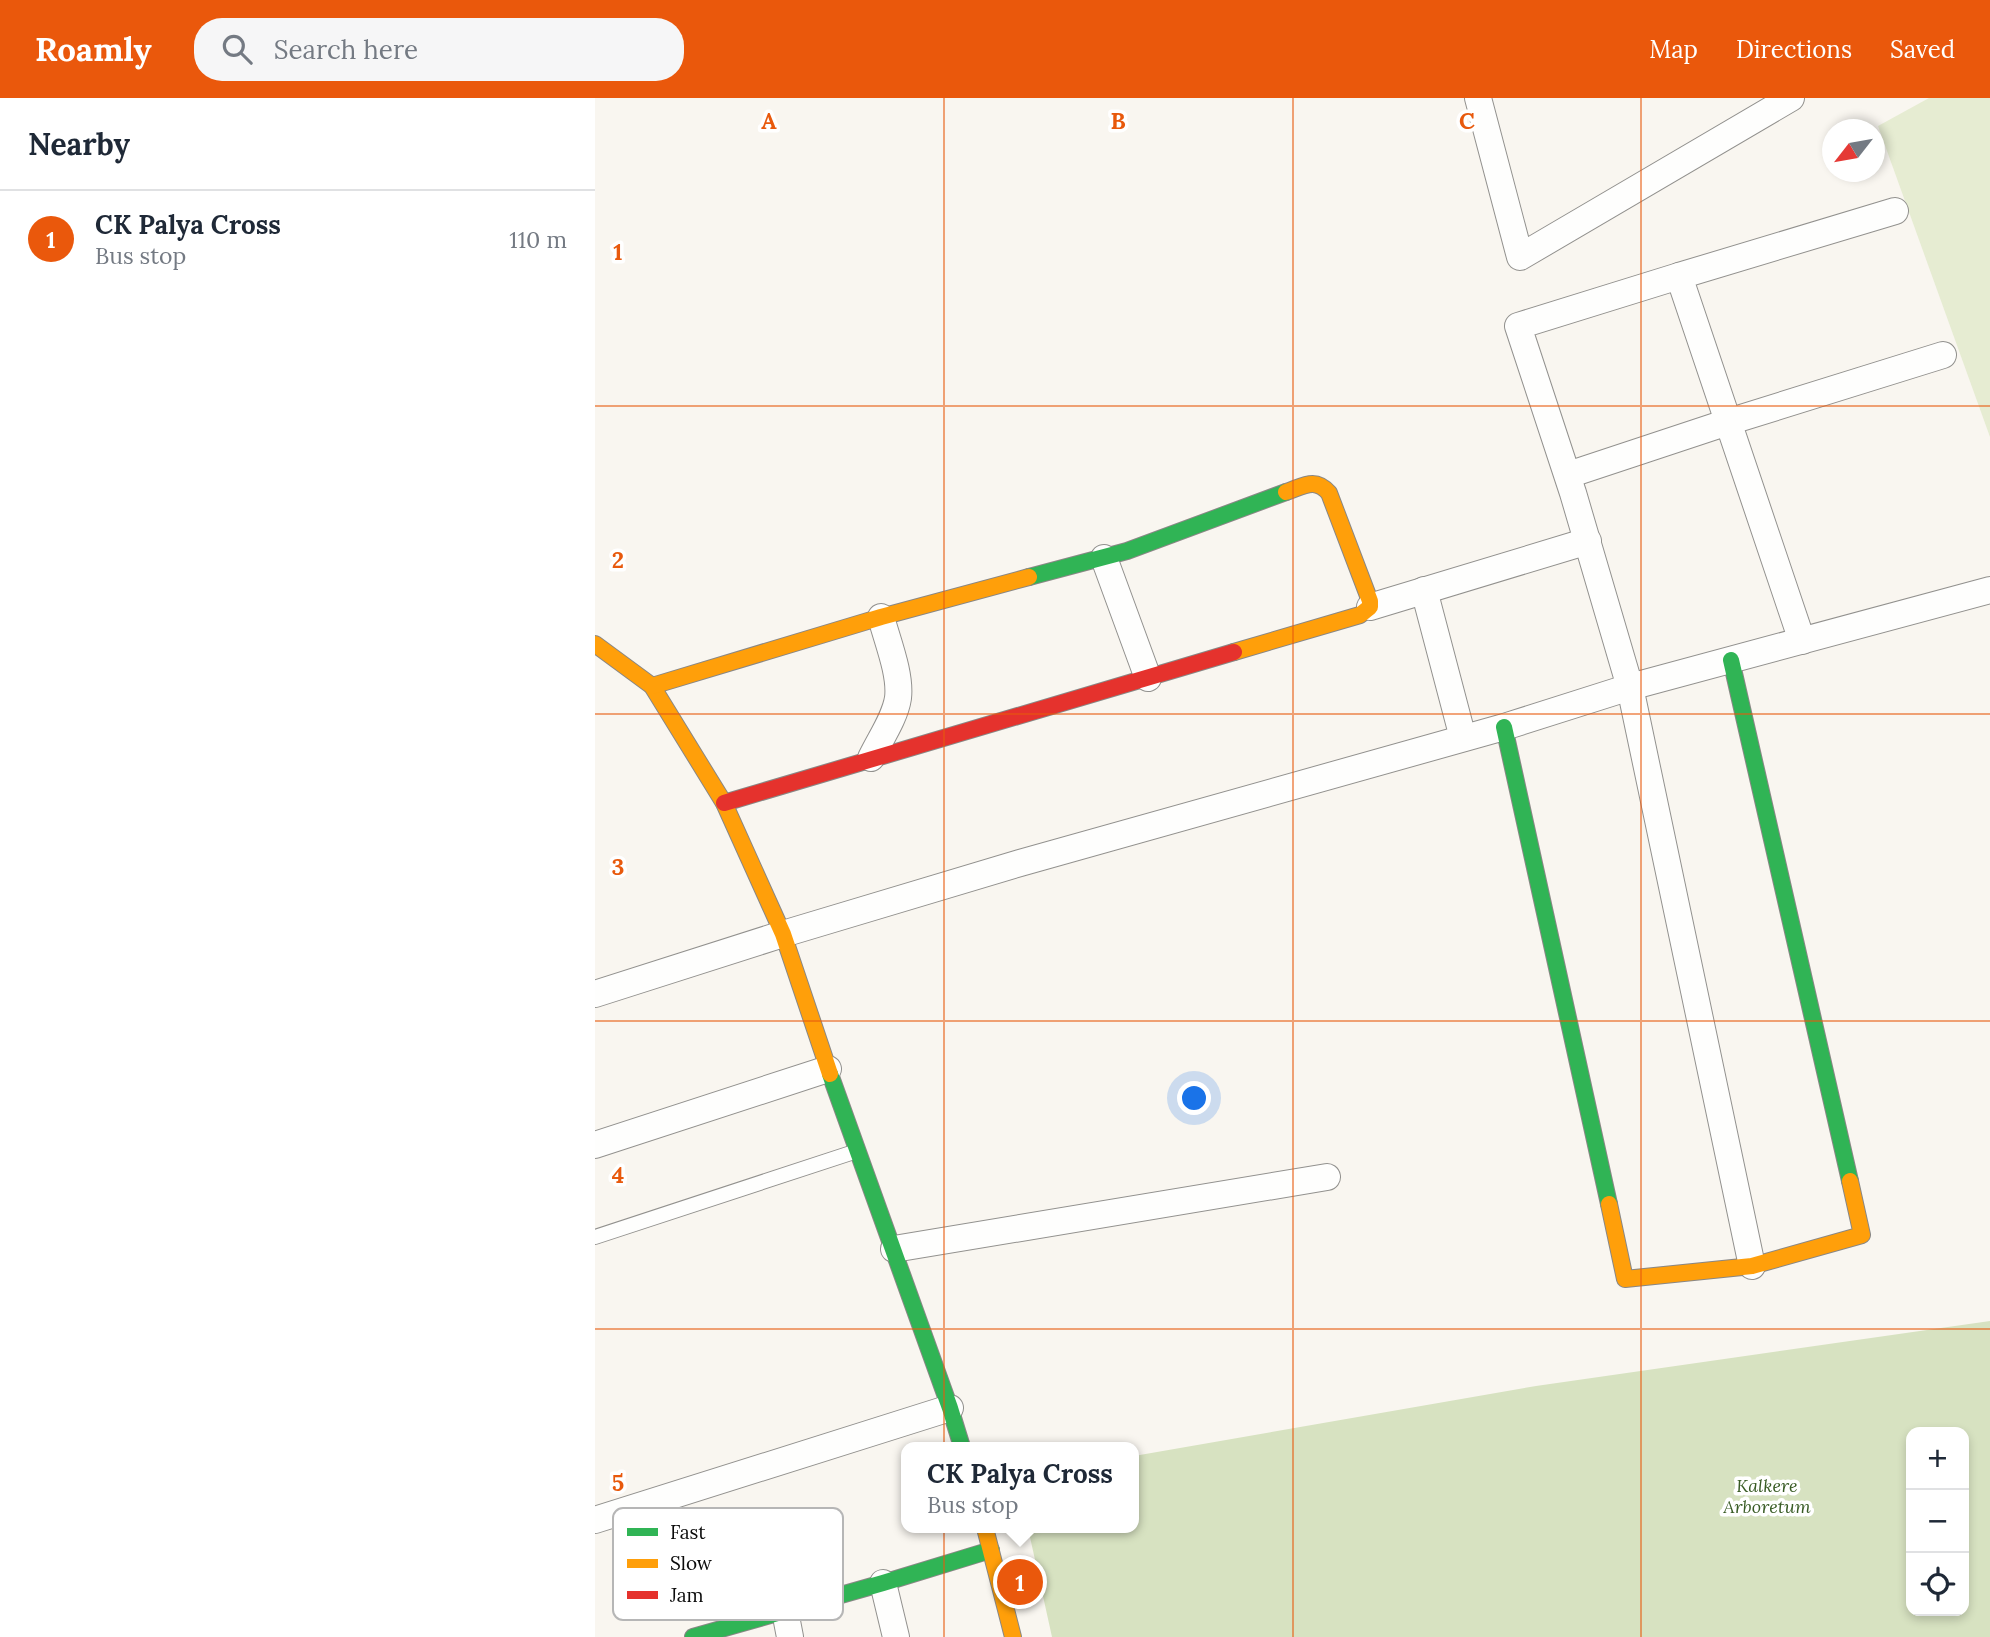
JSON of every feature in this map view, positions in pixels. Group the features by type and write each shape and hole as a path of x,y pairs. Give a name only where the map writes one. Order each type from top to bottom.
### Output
{"street":[{"path":"1478,98 1520,257 1791,98"},
{"path":"1752,1266 1630,687 1568,475 1518,326 1895,211"},
{"path":"1679,276 1802,641"},
{"path":"1568,475 1943,355"},
{"path":"652,686 881,617 1127,551 1312,483 1322,485 1329,493 1370,607"},
{"path":"724,803 1360,615 1370,607 1588,541"},
{"path":"1104,558 1148,678"},
{"path":"1424,590 1463,738"},
{"path":"595,993 1020,863 1504,727 1630,687 1990,590"},
{"path":"871,758 898,698 898,680 881,617"},
{"path":"595,644 652,686 724,803 783,934 960,1442"},
{"path":"1504,727 1625,1279 1752,1266 1862,1234 1731,660"},
{"path":"595,1145 828,1069"},
{"path":"894,1250 1327,1177"},
{"path":"633,1508 950,1408"},
{"path":"595,1520 613,1514"},
{"path":"986,1533 1013,1637"},
{"path":"843,1594 991,1550"},
{"path":"883,1583 896,1637"},
{"path":"693,1637 753,1620"}],"lane":[{"path":"595,1237 858,1151"}],"green space":[{"path":"1929,98 1990,98 1990,437 1885,145 1885,122"},
{"name":"Kalkere Arboretum","path":"1990,1321 1990,1637 1052,1637 1029,1533 1139,1533 1139,1455 1536,1386"}],"traffic: fast":[{"path":"1029,577 1127,551 1286,492"},
{"path":"1731,660 1850,1181"},
{"path":"1504,727 1609,1204"},
{"path":"830,1074 960,1442"},
{"path":"843,1594 991,1550"},
{"path":"693,1637 753,1620"}],"traffic: slow":[{"path":"1234,652 1360,615 1370,607 1329,493 1314,484 1286,492"},
{"path":"652,686 881,617 1029,577"},
{"path":"595,644 652,686 724,803 783,934 830,1074"},
{"path":"1609,1204 1625,1279 1752,1266 1862,1235 1850,1181"},
{"path":"986,1533 1013,1637"}],"traffic: jam":[{"path":"724,803 1234,652"}],"place":[{"name":"CK Palya Cross","path":"1020,1582"}]}
